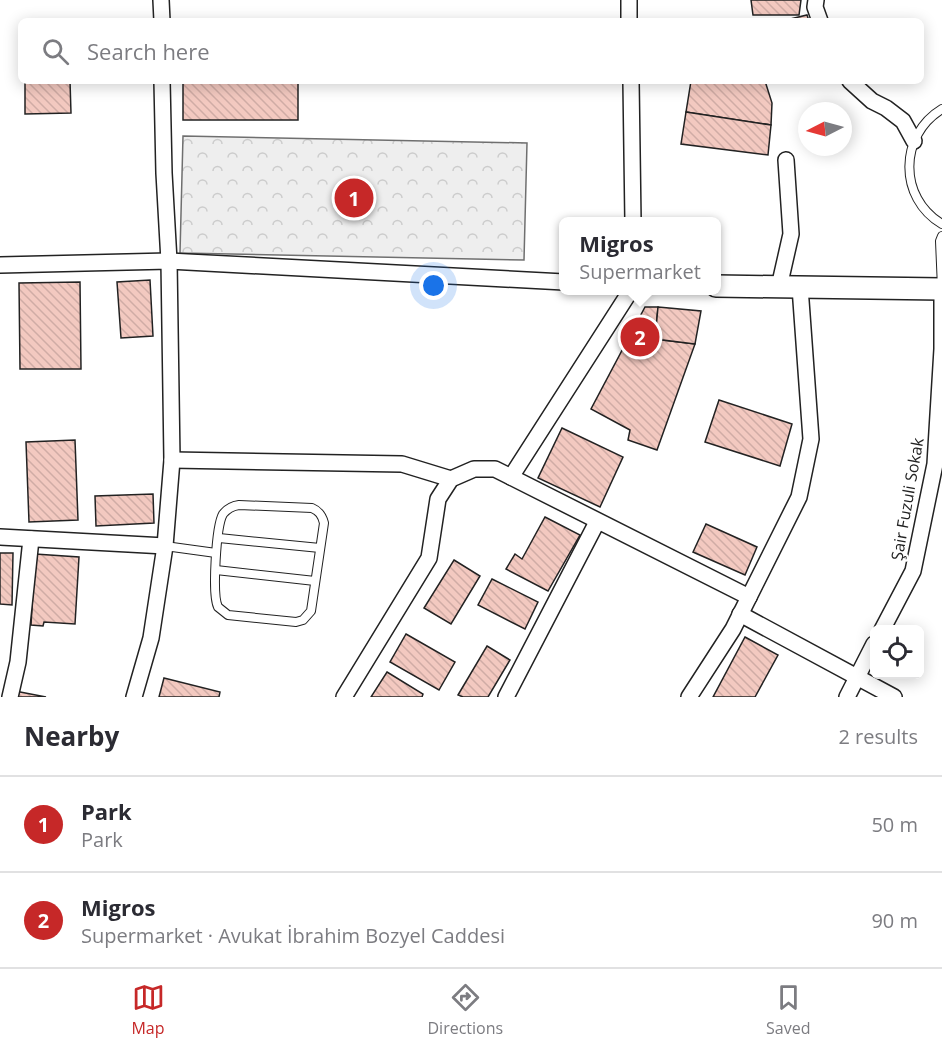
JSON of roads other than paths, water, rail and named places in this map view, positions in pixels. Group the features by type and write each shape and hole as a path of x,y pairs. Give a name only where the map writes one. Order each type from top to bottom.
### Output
{"street":[{"path":"161,0 162,18"},
{"path":"629,0 629,18"},
{"path":"816,0 815,7 819,18"},
{"path":"134,697 151,638 165,546 172,460 169,261 162,84"},
{"path":"631,84 633,217"},
{"path":"853,84 872,101 903,121 914,141"},
{"path":"689,697 740,614 799,497 811,439 790,287 791,234 786,160"},
{"path":"0,265 169,261 559,282"},
{"path":"721,286 942,288"},
{"path":"511,477 628,295"},
{"name":"Şair Fuzuli Sokak","path":"885,625 913,571 936,492 935,464 942,349 942,296"},
{"path":"172,460 402,464 451,479"},
{"path":"344,697 429,558 438,499 451,479 474,469 495,469 749,597"},
{"path":"506,697 597,522"},
{"path":"0,537 165,546"},
{"path":"9,697 18,662 31,538"},
{"path":"740,614 894,697"},
{"path":"847,697 870,652"}],"lane":[{"path":"942,109 929,118 914,141 909,168 914,192 927,212 942,224"},
{"path":"942,236 940,241 942,288"},
{"path":"233,506 312,508 320,512 323,517 320,548 311,611 303,620 296,622 228,615 218,607 215,595 216,553 221,519 224,513 233,506"},
{"path":"219,538 320,548"},
{"path":"165,546 216,553"},
{"path":"216,570 315,581"}],"place":[{"name":"Park","path":"354,198"},
{"name":"Migros","path":"640,337"}]}
